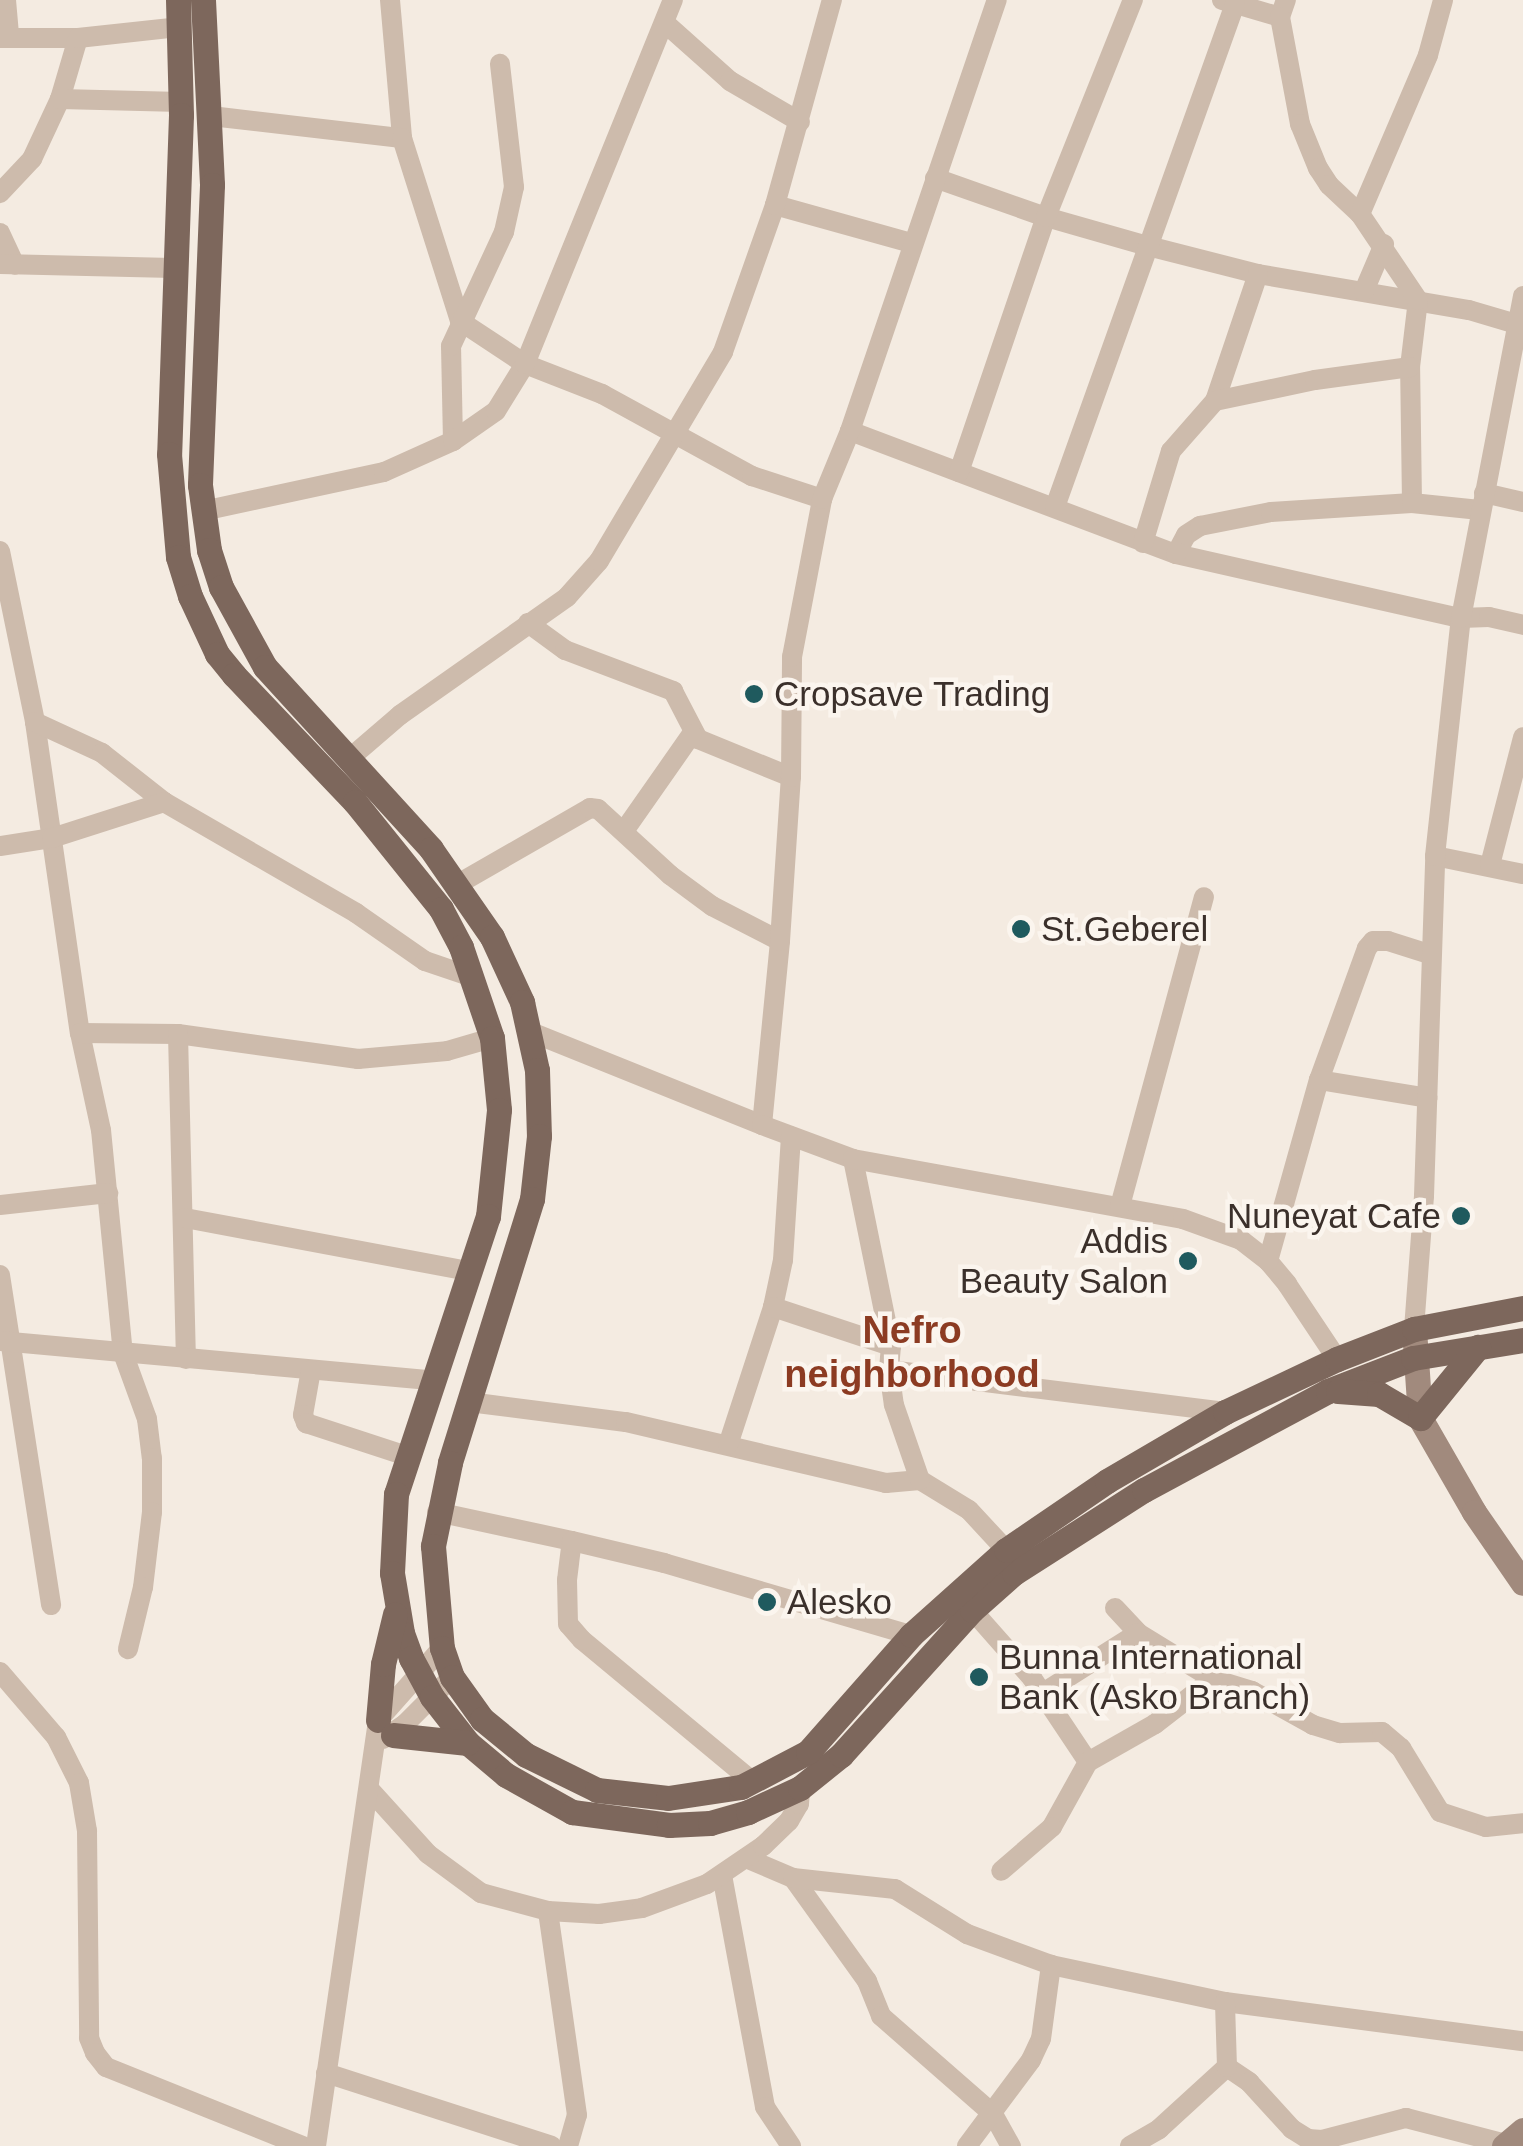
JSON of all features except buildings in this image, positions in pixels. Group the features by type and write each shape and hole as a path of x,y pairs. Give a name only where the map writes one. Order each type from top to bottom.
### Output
{"main road":[{"path":"178,0 181,102 169,454 178,557 196,611 218,654 247,690 355,802 441,909 472,977 492,1038 499,1110 496,1170 488,1216 396,1494 392,1573 402,1633 432,1696 468,1743 506,1775 550,1803 625,1823 710,1823 748,1812 800,1788 841,1755 972,1610 1014,1573 1144,1490 1328,1391 1413,1358 1523,1340"},
{"path":"203,0 212,186 200,451 208,550 221,587 252,646 281,688 350,758 458,884 492,937 522,1002 530,1032 539,1095 536,1175 437,1512 434,1568 442,1648 452,1677 498,1734 544,1766 597,1790 668,1798 704,1795 752,1781 808,1752 910,1635 1006,1550 1108,1481 1226,1412 1338,1359 1414,1328 1523,1308"},
{"path":"1414,1328 1420,1418 1474,1512 1523,1584"},
{"path":"1420,1418 1478,1347"},
{"path":"1328,1391 1378,1394 1420,1418"},
{"path":"396,1609 383,1664 383,1732 468,1743"}],"street":[{"path":"6,0 4,38 78,38 180,28"},
{"path":"390,0 402,138 460,322 524,364 602,394 676,438 752,476 822,499"},
{"path":"203,511 384,472 453,441 496,411 524,364 674,0"},
{"path":"350,758 567,596 599,561 676,438 723,352 775,205 832,0"},
{"path":"762,1125 791,776 792,657 822,499 850,431 997,0"},
{"path":"958,472 1046,218 1133,0"},
{"path":"1360,214 1428,55 1444,0"},
{"path":"1055,506 1148,246 1229,2 1283,8 1300,124 1318,168 1329,186 1360,214 1384,244 1418,300 1410,367 1412,503"},
{"path":"665,23 730,81 800,122"},
{"path":"0,193 32,159 60,100 78,38"},
{"path":"453,441 451,346 504,232 514,186 500,64"},
{"path":"60,100 181,102"},
{"path":"211,116 402,138"},
{"path":"935,178 1046,218 1258,274 1418,300 1520,325"},
{"path":"775,205 911,243"},
{"path":"0,233 8,265 174,268"},
{"path":"1364,291 1384,244"},
{"path":"1143,544 1171,451 1215,402 1258,274"},
{"path":"1414,1328 1428,1098 1434,856 1461,618 1523,296"},
{"path":"1215,402 1316,380 1410,367"},
{"path":"850,431 1176,554 1461,618 1489,618 1523,625"},
{"path":"1176,554 1186,535 1218,520 1412,503 1523,502"},
{"path":"0,550 34,722 80,1034 101,1130 123,1352 147,1419 152,1458 152,1512 143,1587 128,1650"},
{"path":"528,624 565,650 672,692 680,699 692,734 791,776"},
{"path":"34,722 102,753 164,802 356,913 425,962 472,977"},
{"path":"624,831 692,734"},
{"path":"1490,865 1523,737"},
{"path":"0,846 52,838 164,802"},
{"path":"458,884 590,808 608,815 670,876 712,906 780,941"},
{"path":"1434,856 1523,874"},
{"path":"1120,1206 1204,897"},
{"path":"1268,1261 1319,1080 1366,948 1373,940 1388,941 1429,954"},
{"path":"530,1032 853,1159 1120,1206 1183,1220 1226,1235 1268,1261 1338,1359"},
{"path":"80,1034 178,1034 358,1060 446,1051 492,1038"},
{"path":"178,1034 186,1359"},
{"path":"1319,1080 1428,1098"},
{"path":"728,1445 773,1307 783,1260 791,1136"},
{"path":"853,1159 891,1346 888,1370 904,1438 920,1480"},
{"path":"0,1206 108,1193"},
{"path":"185,1218 468,1271"},
{"path":"0,1275 5,1341 51,1604"},
{"path":"773,1307 891,1346"},
{"path":"5,1341 432,1380"},
{"path":"311,1370 303,1414 306,1423 407,1456"},
{"path":"888,1370 1226,1412"},
{"path":"470,1402 626,1422 886,1483 920,1480 969,1510 1006,1550"},
{"path":"437,1512 664,1562 910,1635"},
{"path":"572,1541 566,1580 568,1624 582,1640 752,1781"},
{"path":"1115,1608 1138,1633 1212,1679 1252,1691 1313,1725 1340,1733 1382,1732 1401,1748 1440,1812 1467,1824 1523,1823"},
{"path":"972,1610 1044,1693 1088,1762"},
{"path":"1044,1693 1138,1633"},
{"path":"316,2146 370,1790 383,1732 420,1673 442,1648"},
{"path":"0,1672 56,1737 79,1784 87,1831 90,2038 95,2052 106,2068 303,2146"},
{"path":"383,1732 452,1677"},
{"path":"1000,1871 1052,1828 1088,1762 1156,1724 1212,1679"},
{"path":"370,1790 428,1854 482,1893 548,1911 599,1914 642,1908 722,1875 789,1822 799,1804 800,1788"},
{"path":"746,1858 793,1878 895,1889 967,1934 1051,1965 1224,2002 1523,2040"},
{"path":"722,1875 765,2107 791,2146"},
{"path":"793,1878 866,1982 881,2016 992,2114 1011,2146"},
{"path":"548,1911 577,2115 568,2146"},
{"path":"967,2146 1041,2039 1051,1965"},
{"path":"1224,2002 1227,2068"},
{"path":"1227,2068 1249,2082 1292,2128 1308,2138 1322,2140 1406,2118 1511,2140"},
{"path":"1130,2146 1159,2128 1227,2068"},
{"path":"326,2074 491,2136 552,2146"}],"place":[{"name":"Cropsave Trading","path":"754,694"},
{"name":"St.Geberel","path":"1021,929"},
{"name":"Nuneyat Cafe","path":"1461,1216"},
{"name":"Addis Beauty Salon","path":"1188,1261"},
{"name":"Alesko","path":"767,1602"},
{"name":"Bunna International Bank (Asko Branch)","path":"979,1677"}],"district":[{"name":"Nefro neighborhood","path":"912,1353"}]}
